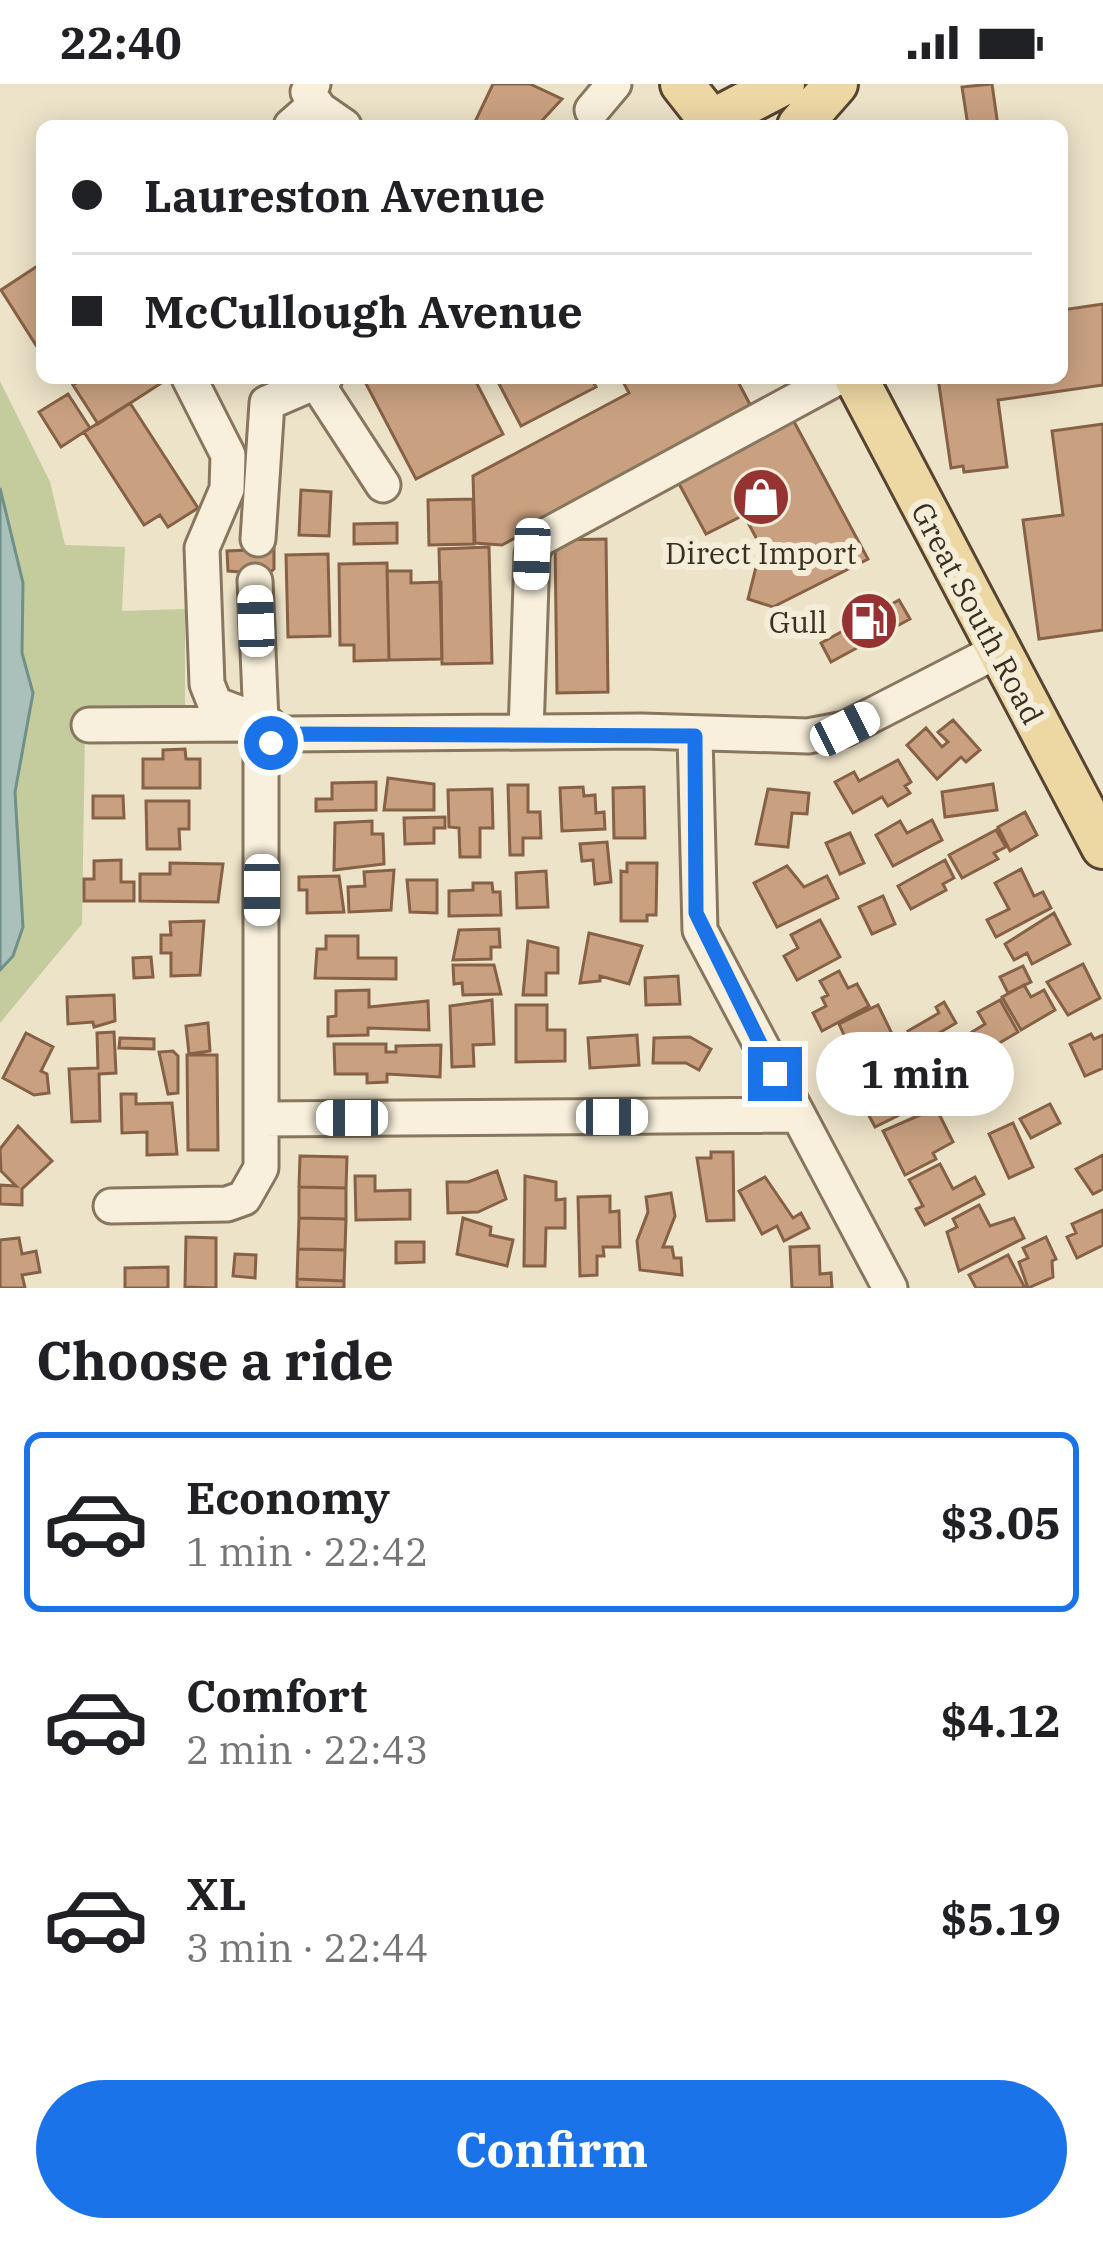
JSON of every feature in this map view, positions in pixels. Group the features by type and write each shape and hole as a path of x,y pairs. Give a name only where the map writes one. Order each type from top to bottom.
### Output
{"main road":[{"path":"682,84 711,120"},
{"path":"721,120 783,84"},
{"path":"804,120 836,84"},
{"name":"Great South Road","path":"859,384 1103,847"}],"street":[{"path":"592,110 614,84"},
{"path":"306,105 333,120"},
{"path":"192,384 228,455 227,489 202,548 207,685 214,704 271,729"},
{"path":"322,384 383,485"},
{"path":"526,732 532,554 538,540 826,384"},
{"path":"258,539 262,417 277,388"},
{"path":"112,1206 227,1204 244,1198 262,1168 261,754 271,729 255,581"},
{"path":"89,725 808,736 845,729 997,651"},
{"path":"695,736 700,930 890,1288"},
{"path":"263,1119 796,1115"}],"green space":[{"path":"0,381 50,482 65,545 125,547 122,611 185,609 185,713 85,730 82,924 0,1023"}],"water":[{"path":"0,488 23,583 22,653 33,693 15,792 23,927 13,956 0,970"}],"building":[{"path":"493,84 530,84 562,99 543,120 476,120"},
{"path":"992,84 997,120 967,120 962,87"},
{"path":"36,267 36,345 1,290"},
{"path":"1103,304 1103,385 998,400 1007,467 964,472 963,466 951,468 939,384 1068,384 1068,309"},
{"path":"75,384 160,384 98,424"},
{"path":"366,384 477,384 503,434 416,479"},
{"path":"499,384 596,387 521,426"},
{"path":"624,384 739,384 753,410 502,545 475,543 473,476 629,393"},
{"path":"68,394 90,428 61,447 39,412"},
{"path":"130,403 198,508 168,527 160,515 144,525 84,432"},
{"name":"Direct Import","path":"792,418 868,559 773,607 748,599 761,547 744,515 706,534 677,480"},
{"path":"1103,424 1103,630 1039,639 1023,520 1063,515 1052,431"},
{"path":"301,490 331,492 329,536 299,535"},
{"path":"473,499 474,544 429,545 428,500"},
{"path":"397,523 397,543 354,544 354,524"},
{"path":"606,539 608,692 557,693 555,540"},
{"path":"489,547 492,663 442,664 439,549"},
{"path":"274,549 274,569 268,574 228,571 227,551"},
{"path":"328,554 330,636 288,637 286,555"},
{"path":"387,563 389,660 354,661 354,645 340,645 339,564"},
{"path":"387,571 411,571 411,583 441,582 442,659 389,660"},
{"path":"899,600 910,619 831,662 821,643"},
{"path":"953,720 980,750 966,762 961,757 937,779 907,745 926,728 942,747 948,742 938,732"},
{"path":"185,749 186,759 200,759 200,788 143,788 143,759 163,759 163,750"},
{"path":"898,760 911,782 905,786 910,793 888,806 882,797 853,813 835,782 854,772 859,781"},
{"path":"388,778 434,784 434,810 384,810"},
{"path":"376,782 376,810 316,811 316,799 332,799 332,783"},
{"path":"993,784 997,810 945,817 942,792"},
{"path":"508,785 528,785 528,812 540,812 541,838 523,838 523,855 510,855"},
{"path":"583,787 584,796 595,795 596,813 604,812 605,829 562,831 560,788"},
{"path":"644,787 645,838 614,838 613,788"},
{"path":"492,789 493,828 480,828 480,857 460,857 459,828 449,827 448,790"},
{"path":"768,789 809,793 807,814 792,813 788,847 756,844"},
{"path":"93,796 123,796 124,818 93,818"},
{"path":"146,801 189,801 189,829 179,829 180,849 147,849"},
{"path":"1025,812 1037,835 1010,851 998,827"},
{"path":"445,817 445,828 434,828 434,843 405,844 404,818"},
{"path":"932,820 942,840 893,866 876,835 900,821 907,833"},
{"path":"372,821 372,834 383,834 384,864 334,870 335,823"},
{"path":"996,830 1006,847 994,853 998,859 962,878 949,855"},
{"path":"850,833 864,863 840,874 826,843"},
{"path":"607,842 611,882 595,884 593,860 582,861 580,844"},
{"path":"121,860 121,882 134,882 134,901 84,901 84,879 94,879 94,861"},
{"path":"945,860 954,878 943,884 946,890 911,909 898,886"},
{"path":"170,863 223,864 218,902 140,901 140,874 170,874"},
{"path":"627,863 657,863 656,915 647,915 647,921 621,921 621,871 627,872"},
{"path":"787,866 804,887 827,876 838,898 777,927 754,883"},
{"path":"1021,869 1034,896 1043,892 1051,908 996,937 987,920 1009,909 995,883"},
{"path":"394,870 391,910 349,912 348,887 365,886 364,872"},
{"path":"546,871 548,907 517,908 516,873"},
{"path":"339,876 344,912 307,913 307,890 299,890 299,877"},
{"path":"407,880 437,880 437,913 410,912"},
{"path":"473,883 492,883 493,892 500,892 501,915 449,916 449,891 473,890"},
{"path":"883,896 895,924 872,934 859,907"},
{"path":"1054,913 1070,944 1032,964 1027,953 1014,960 1005,944"},
{"path":"820,920 840,957 797,980 784,956 798,948 791,935"},
{"path":"204,921 200,975 171,976 171,953 161,953 161,935 171,935 170,922"},
{"path":"499,929 500,947 491,947 491,959 453,960 459,930"},
{"path":"589,933 642,946 629,984 600,976 600,981 580,983"},
{"path":"326,936 358,936 358,958 396,958 396,979 315,978 317,949 326,949"},
{"path":"528,941 558,948 558,973 546,973 546,995 523,995"},
{"path":"151,957 153,977 134,978 133,958"},
{"path":"1083,964 1100,998 1068,1015 1047,982"},
{"path":"453,965 494,965 501,994 463,995 462,983 454,984"},
{"path":"1023,966 1031,982 1008,993 1000,977"},
{"path":"839,971 848,988 857,984 869,1006 822,1031 813,1013 826,1006 822,998 828,995 820,981"},
{"path":"678,976 680,1004 646,1005 645,978"},
{"path":"1024,985 1031,997 1044,990 1055,1010 1021,1030 1002,997"},
{"path":"369,990 369,1007 428,1001 429,1030 368,1028 368,1035 328,1036 328,1017 336,1016 336,991"},
{"path":"114,995 115,1021 94,1027 93,1022 68,1024 67,997"},
{"path":"492,1000 494,1044 473,1045 474,1066 452,1067 450,1006"},
{"path":"1000,1000 1018,1032 984,1052 972,1032 985,1024 978,1012"},
{"path":"944,1002 956,1023 917,1046 908,1031 939,1013 936,1007"},
{"path":"516,1005 547,1005 547,1030 565,1030 565,1061 516,1062"},
{"path":"878,1005 898,1046 869,1060 860,1043 850,1048 839,1024"},
{"path":"208,1023 210,1051 189,1054 186,1026"},
{"path":"114,1032 116,1073 99,1074 100,1121 72,1122 69,1069 98,1068 97,1033"},
{"path":"26,1033 53,1047 41,1071 47,1074 49,1093 34,1095 3,1078"},
{"path":"1091,1034 1094,1039 1103,1035 1103,1068 1085,1076 1070,1044"},
{"path":"637,1035 639,1065 590,1068 588,1038"},
{"path":"690,1037 711,1049 699,1070 686,1063 653,1063 654,1038"},
{"path":"120,1038 154,1039 154,1049 119,1048"},
{"path":"334,1044 386,1044 386,1052 396,1052 396,1046 441,1045 440,1077 387,1074 387,1082 367,1083 367,1074 335,1074"},
{"path":"173,1051 178,1056 178,1093 168,1094 159,1052"},
{"path":"187,1055 217,1055 218,1150 188,1150"},
{"path":"900,1065 907,1080 898,1084 911,1109 875,1127 866,1110 877,1104 865,1082"},
{"path":"121,1094 136,1094 136,1104 172,1103 177,1154 147,1155 147,1132 122,1133"},
{"path":"1050,1104 1060,1123 1031,1138 1020,1119"},
{"path":"936,1108 953,1142 933,1153 936,1159 905,1175 883,1131"},
{"path":"1013,1123 1033,1167 1009,1178 989,1134"},
{"path":"18,1126 52,1161 22,1189 22,1205 0,1204 0,1185 16,1186 1,1171 0,1149"},
{"path":"711,1152 733,1152 734,1220 707,1221 697,1158 711,1158"},
{"path":"1103,1155 1103,1189 1093,1194 1076,1169"},
{"path":"300,1156 347,1157 346,1188 299,1187"},
{"path":"940,1164 953,1189 975,1177 984,1194 925,1225 916,1209 923,1206 909,1180"},
{"path":"497,1171 506,1199 478,1212 448,1213 447,1182 468,1182"},
{"path":"355,1176 375,1176 375,1191 410,1190 410,1219 356,1220"},
{"path":"525,1176 556,1182 556,1200 565,1199 565,1228 546,1228 545,1266 524,1266"},
{"path":"765,1177 793,1218 801,1213 809,1228 784,1241 777,1226 762,1234 739,1191"},
{"path":"299,1187 346,1188 346,1219 299,1218"},
{"path":"671,1193 675,1216 663,1247 672,1247 674,1258 681,1258 682,1275 640,1270 637,1241 648,1212 646,1197"},
{"path":"610,1196 610,1212 619,1211 620,1247 603,1247 604,1256 597,1256 597,1275 580,1276 578,1197"},
{"path":"979,1205 990,1226 1014,1218 1024,1238 959,1271 947,1232 957,1227 953,1219"},
{"path":"1103,1210 1103,1245 1077,1258 1067,1237 1076,1233 1072,1224"},
{"path":"299,1218 346,1219 345,1250 298,1249"},
{"path":"463,1218 491,1227 490,1235 513,1240 507,1266 457,1254"},
{"path":"186,1237 216,1238 216,1288 185,1287"},
{"path":"1046,1237 1056,1259 1052,1261 1053,1277 1028,1288 1019,1262 1028,1258 1023,1248"},
{"path":"19,1238 22,1254 36,1251 40,1272 22,1275 25,1288 0,1288 0,1240"},
{"path":"396,1242 424,1242 424,1262 396,1263"},
{"path":"819,1246 820,1274 831,1273 832,1288 792,1288 790,1247"},
{"path":"298,1249 345,1250 344,1281 297,1279"},
{"path":"235,1254 256,1255 255,1278 233,1276"},
{"path":"1008,1255 1025,1288 976,1288 969,1275"},
{"path":"168,1267 168,1288 125,1288 125,1268"},
{"path":"297,1279 344,1281 344,1288 297,1288"}],"place":[{"name":"Direct Import","path":"761,497"},
{"name":"Gull","path":"869,621"}],"route":[{"path":"271,743 288,734 642,731 695,736 700,930 775,1074"}]}
